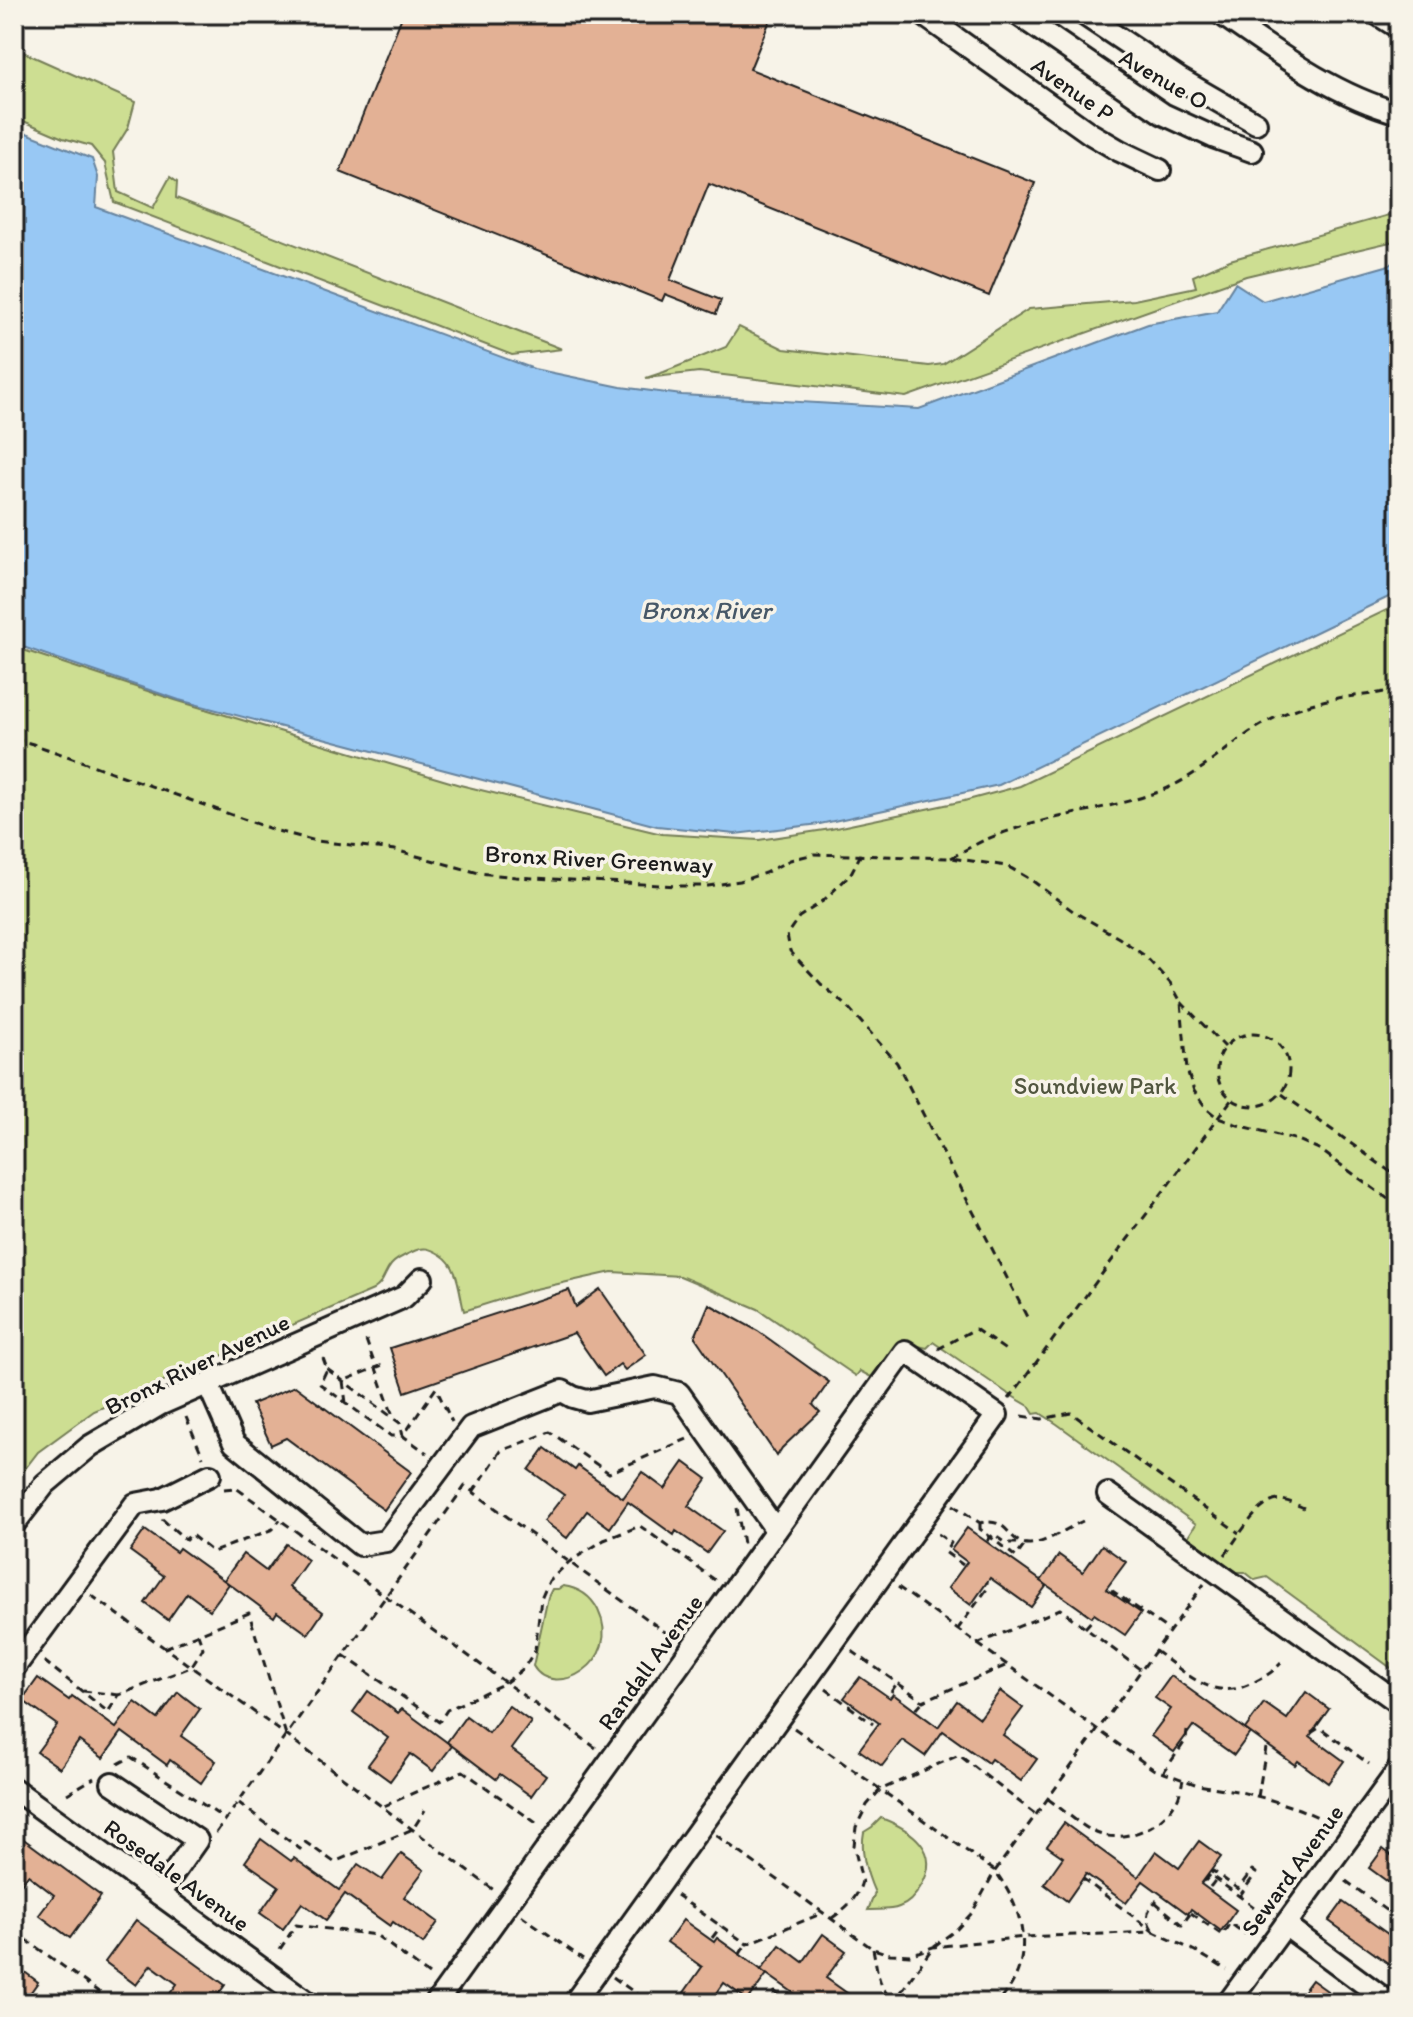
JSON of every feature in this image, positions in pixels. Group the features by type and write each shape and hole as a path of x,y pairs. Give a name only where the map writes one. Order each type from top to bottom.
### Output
{"street":[{"name":"Avenue P","path":"922,14 1091,134 1160,170"},
{"name":"Avenue O","path":"1017,14 1163,114 1252,151"},
{"path":"1083,14 1180,79 1256,123"},
{"path":"1221,14 1332,86 1399,113"},
{"path":"1377,14 1399,28"},
{"name":"Bronx River Avenue","path":"14,1524 45,1484 90,1446 161,1404 404,1297 422,1279"},
{"name":"Randall Avenue","path":"436,2003 905,1351 997,1415"},
{"path":"208,1384 234,1443 360,1545 386,1541 471,1427 562,1391 587,1401 655,1387 679,1393 776,1530"},
{"path":"574,2003 592,1964 660,1884 997,1415"},
{"path":"21,1673 75,1584 135,1504 162,1499 210,1475"},
{"path":"1108,1494 1399,1703"},
{"name":"Seward Avenue","path":"1228,2003 1399,1769"},
{"path":"112,1783 197,1840 159,1894"},
{"name":"Rosedale Avenue","path":"14,1789 309,2003"},
{"path":"1285,1925 1390,2003"}],"path":[{"name":"Bronx River Greenway","path":"14,739 296,837 395,850 479,873 708,886 740,881 790,860 814,854 951,858 980,842 1021,827 1160,791 1208,765 1261,724 1303,706 1399,688"},
{"path":"861,854 850,875 823,901 799,917 787,934 790,951 846,1005 897,1063 1027,1317"},
{"path":"951,858 1007,866 1119,938 1145,956 1171,984 1181,1002 1225,1047"},
{"path":"1181,1002 1187,1070 1194,1091 1207,1109 1218,1118 1298,1140 1319,1149 1399,1207"},
{"path":"1247,1034 1261,1034 1272,1039 1288,1059 1289,1072 1281,1093 1259,1106 1240,1104 1232,1099 1218,1080 1219,1058 1225,1047 1247,1034"},
{"path":"1281,1093 1399,1178"},
{"path":"997,1415 1232,1099"},
{"path":"930,1354 975,1329 1007,1351"},
{"path":"366,1340 394,1418"},
{"path":"323,1358 327,1369 400,1423 403,1436"},
{"path":"343,1381 385,1364"},
{"path":"327,1369 320,1384 391,1436 403,1436 443,1464"},
{"path":"343,1381 346,1403"},
{"path":"403,1436 436,1388 461,1440"},
{"path":"1022,1416 1042,1419 1071,1413 1240,1533"},
{"path":"186,1417 217,1490 236,1488 596,1748"},
{"path":"473,1492 501,1451 550,1432 609,1473 693,1436"},
{"path":"209,1843 465,1486 676,1640"},
{"path":"873,1949 883,1992 893,2003 933,1947 972,1913 995,1871 1240,1533 1260,1509 1270,1503 1280,1500 1304,1508"},
{"path":"736,1501 744,1548"},
{"path":"169,1511 159,1516 186,1540 190,1534 213,1552 273,1529 280,1520"},
{"path":"962,1511 980,1523 997,1522 1020,1542 1026,1543"},
{"path":"989,1540 994,1534 1006,1543 1042,1541 1083,1521"},
{"path":"980,1523 980,1529 989,1540 1016,1557 1026,1543"},
{"path":"343,1655 439,1722 447,1710 505,1683 524,1668 535,1650 541,1599 549,1581 569,1562 604,1540 640,1526 719,1582"},
{"path":"938,1534 951,1543 945,1552 963,1565"},
{"path":"882,1576 1141,1762 1198,1785 1299,1809 1352,1832"},
{"path":"957,1630 987,1589 987,1582"},
{"path":"75,1584 493,1888"},
{"path":"1111,1590 1170,1631"},
{"path":"977,1644 1060,1609 1065,1603"},
{"path":"1060,1609 1141,1670"},
{"path":"165,1648 249,1613 286,1735"},
{"path":"1085,1628 1094,1618"},
{"path":"79,1690 119,1695 191,1667 203,1648 198,1634"},
{"path":"836,1640 923,1701"},
{"path":"1155,1651 1206,1686 1223,1690 1237,1690 1270,1675 1281,1663"},
{"path":"42,1659 108,1712 119,1695"},
{"path":"916,1709 923,1701 1007,1665"},
{"path":"14,1698 21,1673"},
{"path":"891,1692 897,1683"},
{"path":"826,1689 873,1724"},
{"path":"779,1718 995,1871 1013,1899 1024,1937 1014,1981 998,2003"},
{"path":"1311,1733 1322,1729 1369,1764"},
{"path":"1163,1773 1186,1740 1187,1731"},
{"path":"1258,1797 1266,1748"},
{"path":"832,1918 850,1904 862,1886 854,1846 856,1827 867,1805 880,1790 959,1755 1036,1815"},
{"path":"383,1807 463,1771 539,1825"},
{"path":"1048,1799 1095,1832 1110,1836 1129,1835 1151,1827 1165,1817 1177,1802 1183,1780"},
{"path":"238,1802 300,1849 305,1842 334,1862 413,1829 425,1810"},
{"path":"702,1825 873,1949 890,1954 910,1955 933,1947 1024,1937 1154,1932"},
{"path":"1216,1879 1211,1886 1205,1881 1213,1871 1238,1889 1252,1870 1256,1873 1239,1897"},
{"path":"1210,1875 1261,1912"},
{"path":"1082,1878 1154,1932 1195,1951 1244,1982"},
{"path":"1346,1881 1399,1920"},
{"path":"660,1884 747,1944"},
{"path":"1154,1932 1147,1921 1148,1912 1156,1901 1182,1925 1192,1913 1222,1935 1230,1923 1245,1934"},
{"path":"513,1910 649,2003"},
{"path":"740,1954 747,1944 824,1913"},
{"path":"280,1949 296,1925 376,1935 429,1975"},
{"path":"712,1938 721,1926"},
{"path":"14,1931 114,2003"},
{"path":"764,2003 775,1992 789,2003"}],"green space":[{"path":"14,48 135,102 128,128 113,152 118,192 153,208 170,177 177,182 176,198 562,349 512,355 114,202 105,163 91,146 14,117"},
{"path":"1399,212 1399,240 1246,276 906,397 699,372 646,378 726,347 739,327 784,349 929,366 943,364 1029,309 1134,300 1196,287 1193,276 1230,260"},
{"name":"Soundview Park","path":"1399,604 1399,1692 1387,1683 1395,1671 1267,1577 1255,1580 1245,1572 1237,1572 1188,1537 1196,1524 1057,1424 1040,1413 1034,1414 1029,1406 933,1342 927,1348 897,1344 871,1377 860,1371 856,1376 758,1309 680,1276 612,1272 531,1290 464,1311 457,1280 447,1260 430,1249 416,1250 393,1263 373,1290 94,1411 38,1452 14,1483 14,647 175,700 460,785 662,834 759,840 831,829 1020,786"},
{"path":"563,1586 588,1597 598,1610 603,1629 602,1646 583,1671 569,1678 555,1679 543,1676 533,1666 548,1597 552,1589"},
{"path":"881,1818 903,1828 920,1843 926,1852 927,1873 917,1893 906,1904 892,1909 868,1910 875,1893 865,1863 864,1832"}],"water":[{"name":"Bronx River","path":"14,128 92,159 98,177 96,207 534,369 621,387 682,395 919,409 1148,324 1217,311 1235,283 1263,301 1399,261 1399,592 999,785 820,824 735,834 657,826 179,700 14,644"}],"building":[{"path":"403,14 761,14 771,18 750,69 1035,183 989,296 709,184 670,280 721,300 716,314 665,294 662,301 340,172"},
{"path":"600,1289 646,1355 625,1370 620,1364 604,1376 574,1333 405,1392 390,1348 569,1290 576,1307"},
{"path":"709,1304 758,1331 829,1382 813,1405 820,1412 777,1456 695,1337"},
{"path":"295,1386 411,1472 384,1510 286,1438 271,1445 252,1404"},
{"path":"545,1448 575,1470 578,1466 623,1498 642,1472 665,1489 684,1462 707,1479 688,1506 723,1531 707,1553 676,1531 674,1535 628,1502 610,1528 587,1511 567,1538 544,1521 564,1495 529,1470"},
{"path":"967,1528 1047,1585 1031,1607 990,1578 971,1605 948,1588 967,1562 951,1550"},
{"path":"145,1530 176,1552 179,1548 229,1584 210,1610 187,1593 168,1620 145,1603 164,1576 130,1551"},
{"path":"286,1544 308,1560 289,1587 323,1612 308,1634 277,1612 274,1617 224,1580 243,1554 266,1571"},
{"path":"1102,1545 1126,1562 1106,1589 1141,1613 1125,1635 1094,1614 1092,1617 1041,1581 1059,1555 1083,1572"},
{"path":"1171,1676 1250,1733 1234,1755 1193,1726 1174,1752 1151,1736 1171,1709 1155,1698"},
{"path":"860,1677 890,1698 893,1694 938,1727 957,1701 980,1718 1000,1691 1023,1708 1003,1735 1037,1759 1021,1781 991,1759 988,1763 943,1731 925,1756 902,1740 882,1766 859,1750 879,1723 844,1698"},
{"path":"38,1678 69,1700 72,1696 116,1728 135,1702 158,1719 178,1692 200,1709 181,1736 216,1761 201,1783 170,1760 167,1765 122,1732 103,1758 79,1741 60,1768 37,1752 57,1725 22,1700"},
{"path":"368,1691 398,1713 402,1709 452,1746 433,1771 410,1754 390,1781 368,1765 388,1738 353,1712"},
{"path":"1306,1692 1329,1709 1310,1736 1344,1761 1328,1783 1298,1761 1295,1765 1245,1729 1264,1703 1287,1719"},
{"path":"509,1706 531,1722 511,1749 546,1775 531,1796 500,1774 496,1779 447,1742 466,1716 489,1733"},
{"path":"1064,1823 1138,1877 1156,1851 1179,1868 1199,1841 1221,1857 1201,1884 1236,1910 1221,1931 1191,1909 1188,1914 1143,1881 1126,1903 1086,1874 1067,1901 1044,1884 1063,1857 1047,1846"},
{"path":"14,1832 101,1896 70,1938 39,1915 54,1895 28,1875 14,1893"},
{"path":"261,1839 339,1890 358,1864 382,1880 401,1854 424,1870 404,1897 438,1922 423,1944 393,1922 390,1926 345,1894 326,1920 302,1903 283,1929 260,1913 279,1886 245,1862"},
{"path":"1383,1849 1399,1861 1399,1890 1369,1868"},
{"path":"1343,1902 1399,1942 1399,1971 1329,1921"},
{"path":"136,1920 225,1985 212,2003 163,2003 177,1984 151,1965 136,1985 105,1962"},
{"path":"683,1920 714,1942 717,1938 767,1974 748,2000 724,1983 710,2003 696,2003 683,1994 702,1967 667,1942"},
{"path":"823,1934 846,1951 826,1978 861,2003 808,2003 761,1970 780,1945 803,1962"},
{"path":"14,1964 38,1982 23,2003 14,2003"},
{"path":"1312,1980 1344,2003 1298,2003"}]}
